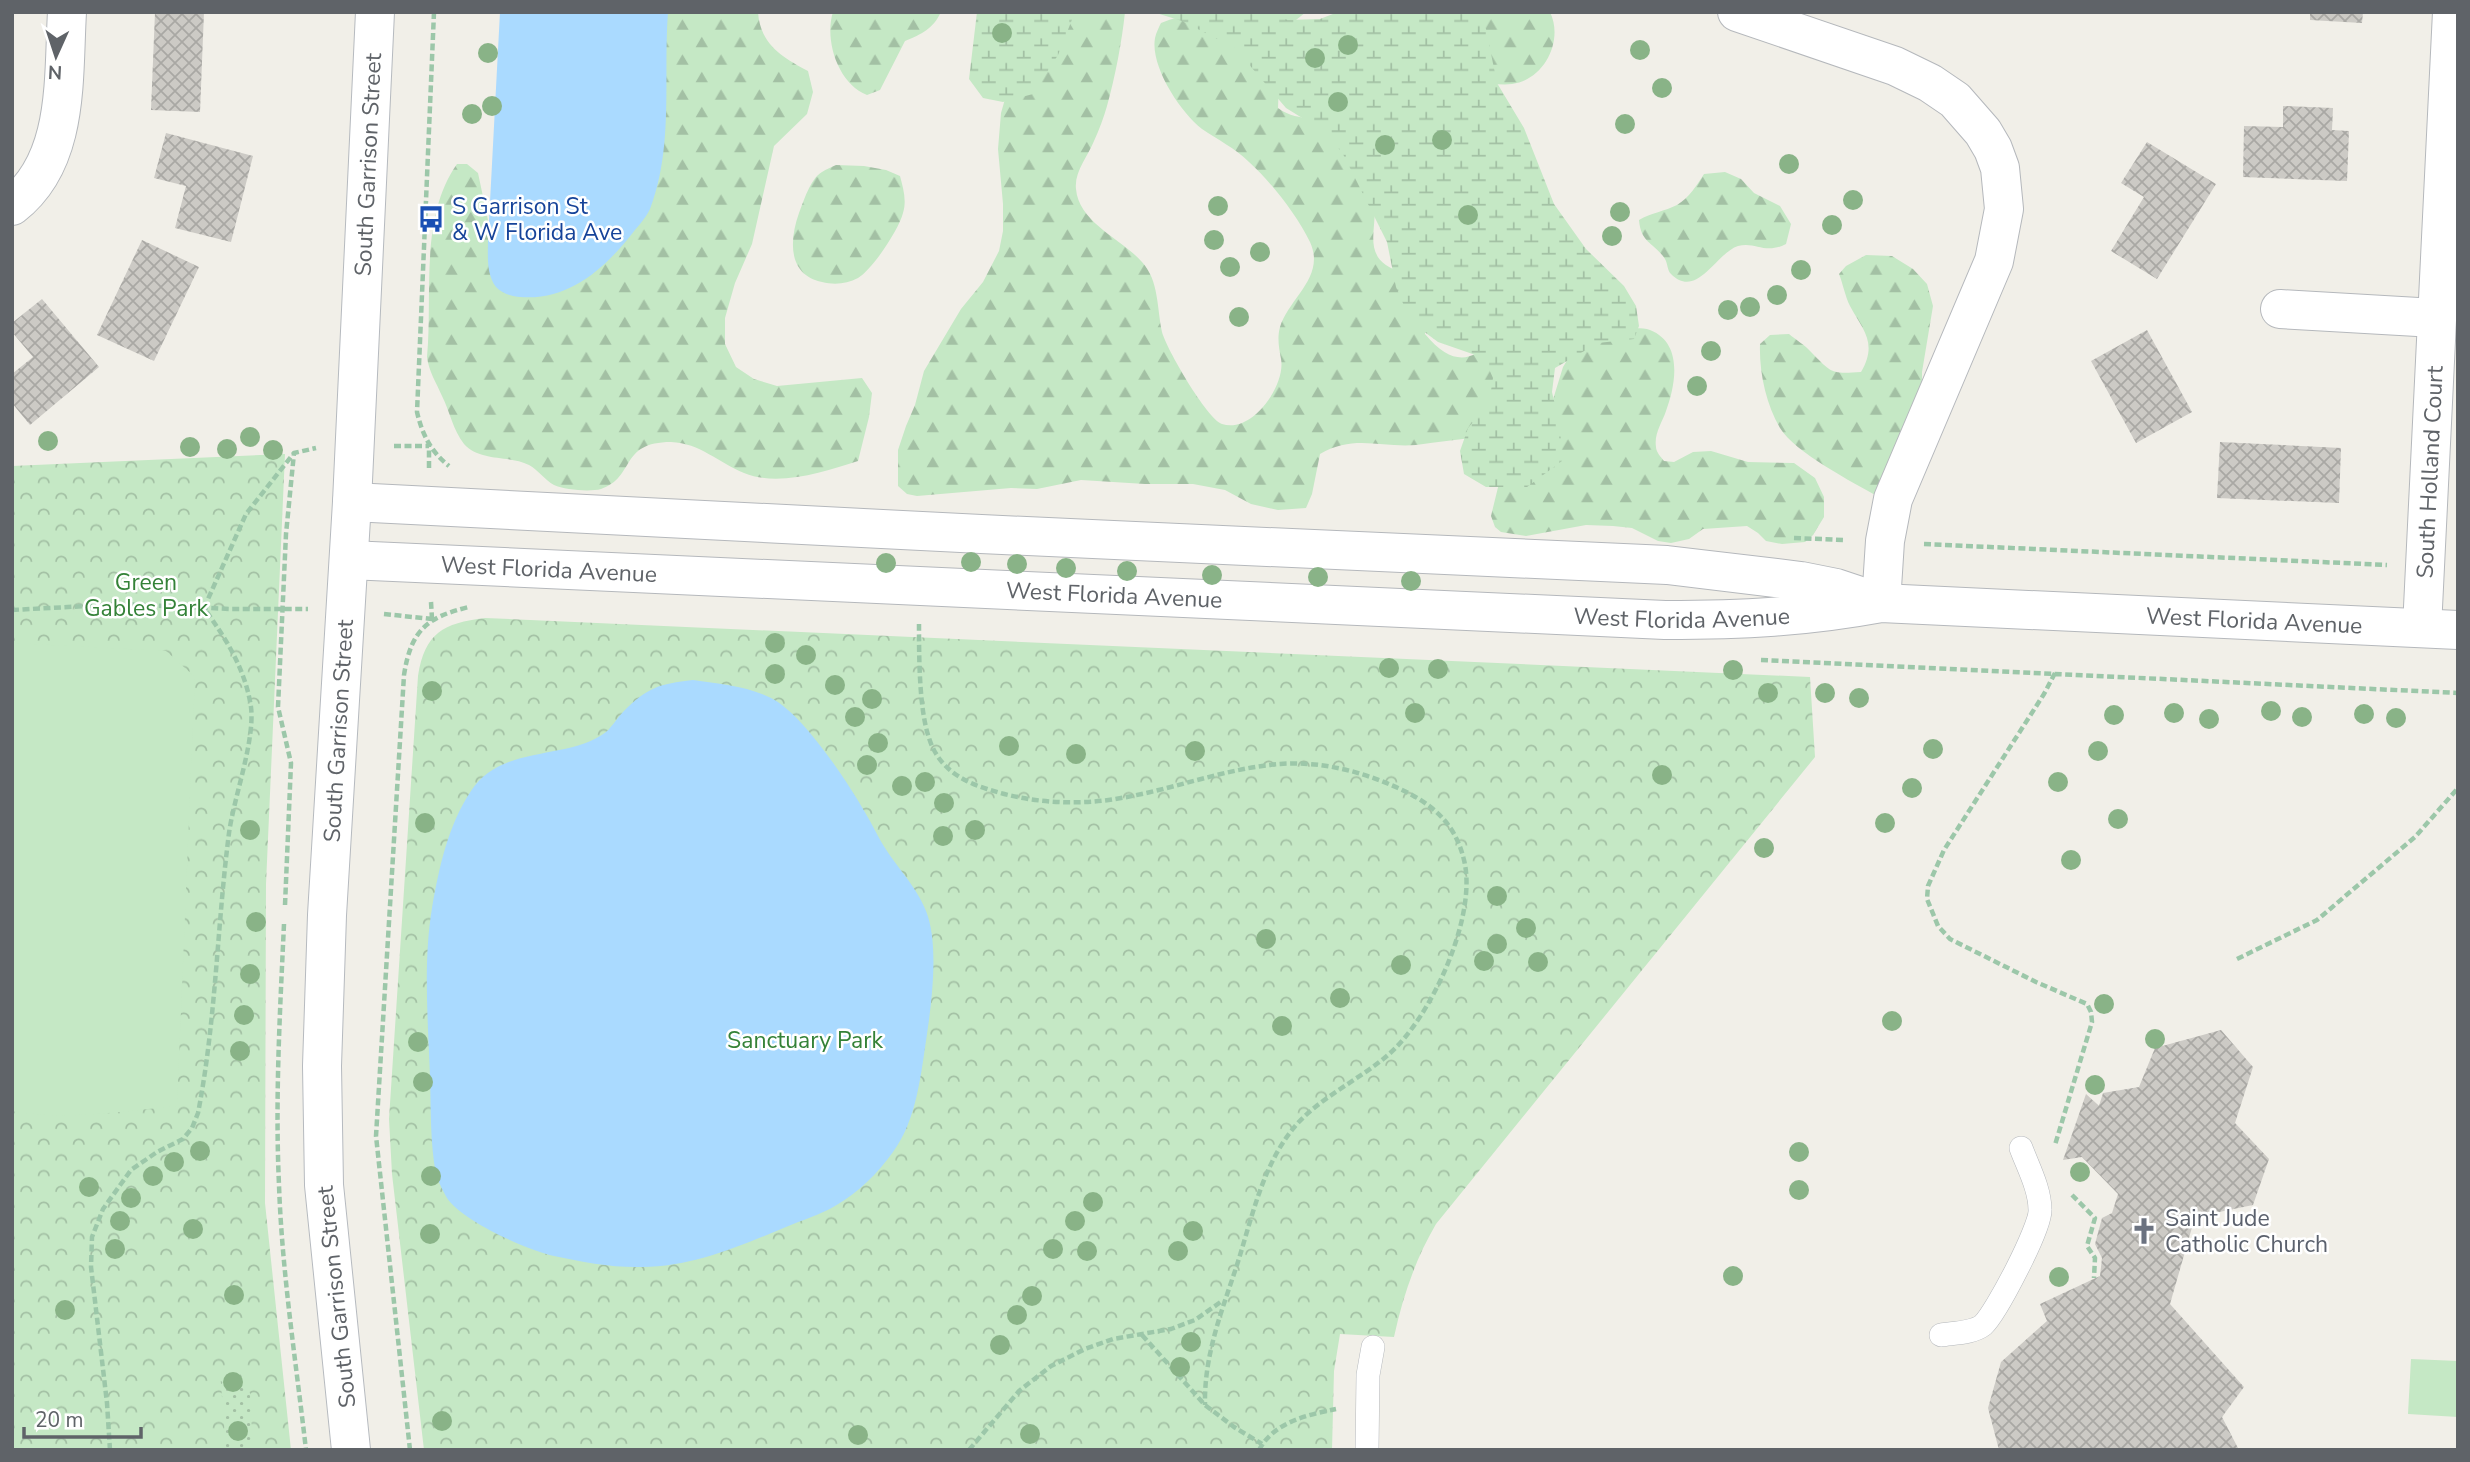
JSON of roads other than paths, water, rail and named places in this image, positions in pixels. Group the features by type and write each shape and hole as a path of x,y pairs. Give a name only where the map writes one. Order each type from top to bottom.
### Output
{"street":[{"path":"12,206 31,190 53,150 63,88 67,12"},
{"name":"South Garrison Street","path":"351,1450 324,1185 322,1066 327,915 349,560 375,12"},
{"path":"1737,12 1895,66 1930,83 1955,100 1983,132 2000,168 2004,209 1994,261 1893,499 1885,541 1881,603"},
{"name":"South Holland Court","path":"2440,629 2435,317 2452,12"},
{"path":"2280,309 2435,317"},
{"name":"West Florida Avenue","path":"352,502 994,535 1667,565 1801,581 1836,588 1881,603"},
{"name":"West Florida Avenue","path":"349,560 1665,620 1766,619 1826,613 1881,603 2440,629"}],"lane":[{"path":"1941,1335 1975,1329 1984,1324 1994,1311 2036,1229 2041,1207 2021,1148"},
{"path":"1367,1450 1366,1407 1373,1347"}],"water":[{"path":"500,12 668,12 665,136 650,209 620,248 596,271 569,288 537,297 517,297 501,291 493,282 488,264"},
{"path":"693,680 762,694 785,708 800,722 846,781 884,846 921,901 930,924 933,972 929,1020 917,1096 908,1126 887,1160 860,1189 823,1212 734,1248 680,1263 620,1267 554,1256 512,1241 466,1216 447,1198 436,1174 431,1125 427,970 429,928 441,862 450,832 463,804 484,776 517,759 591,741 606,732 623,712 647,692 663,685"}],"place":[{"name":"S Garrison St & W Florida Ave","path":"431,219"},
{"name":"Saint Jude Catholic Church","path":"2144,1231"}],"park label":[{"name":"Green Gables Park","path":"146,595"},
{"name":"Sanctuary Park","path":"805,1040"}]}
